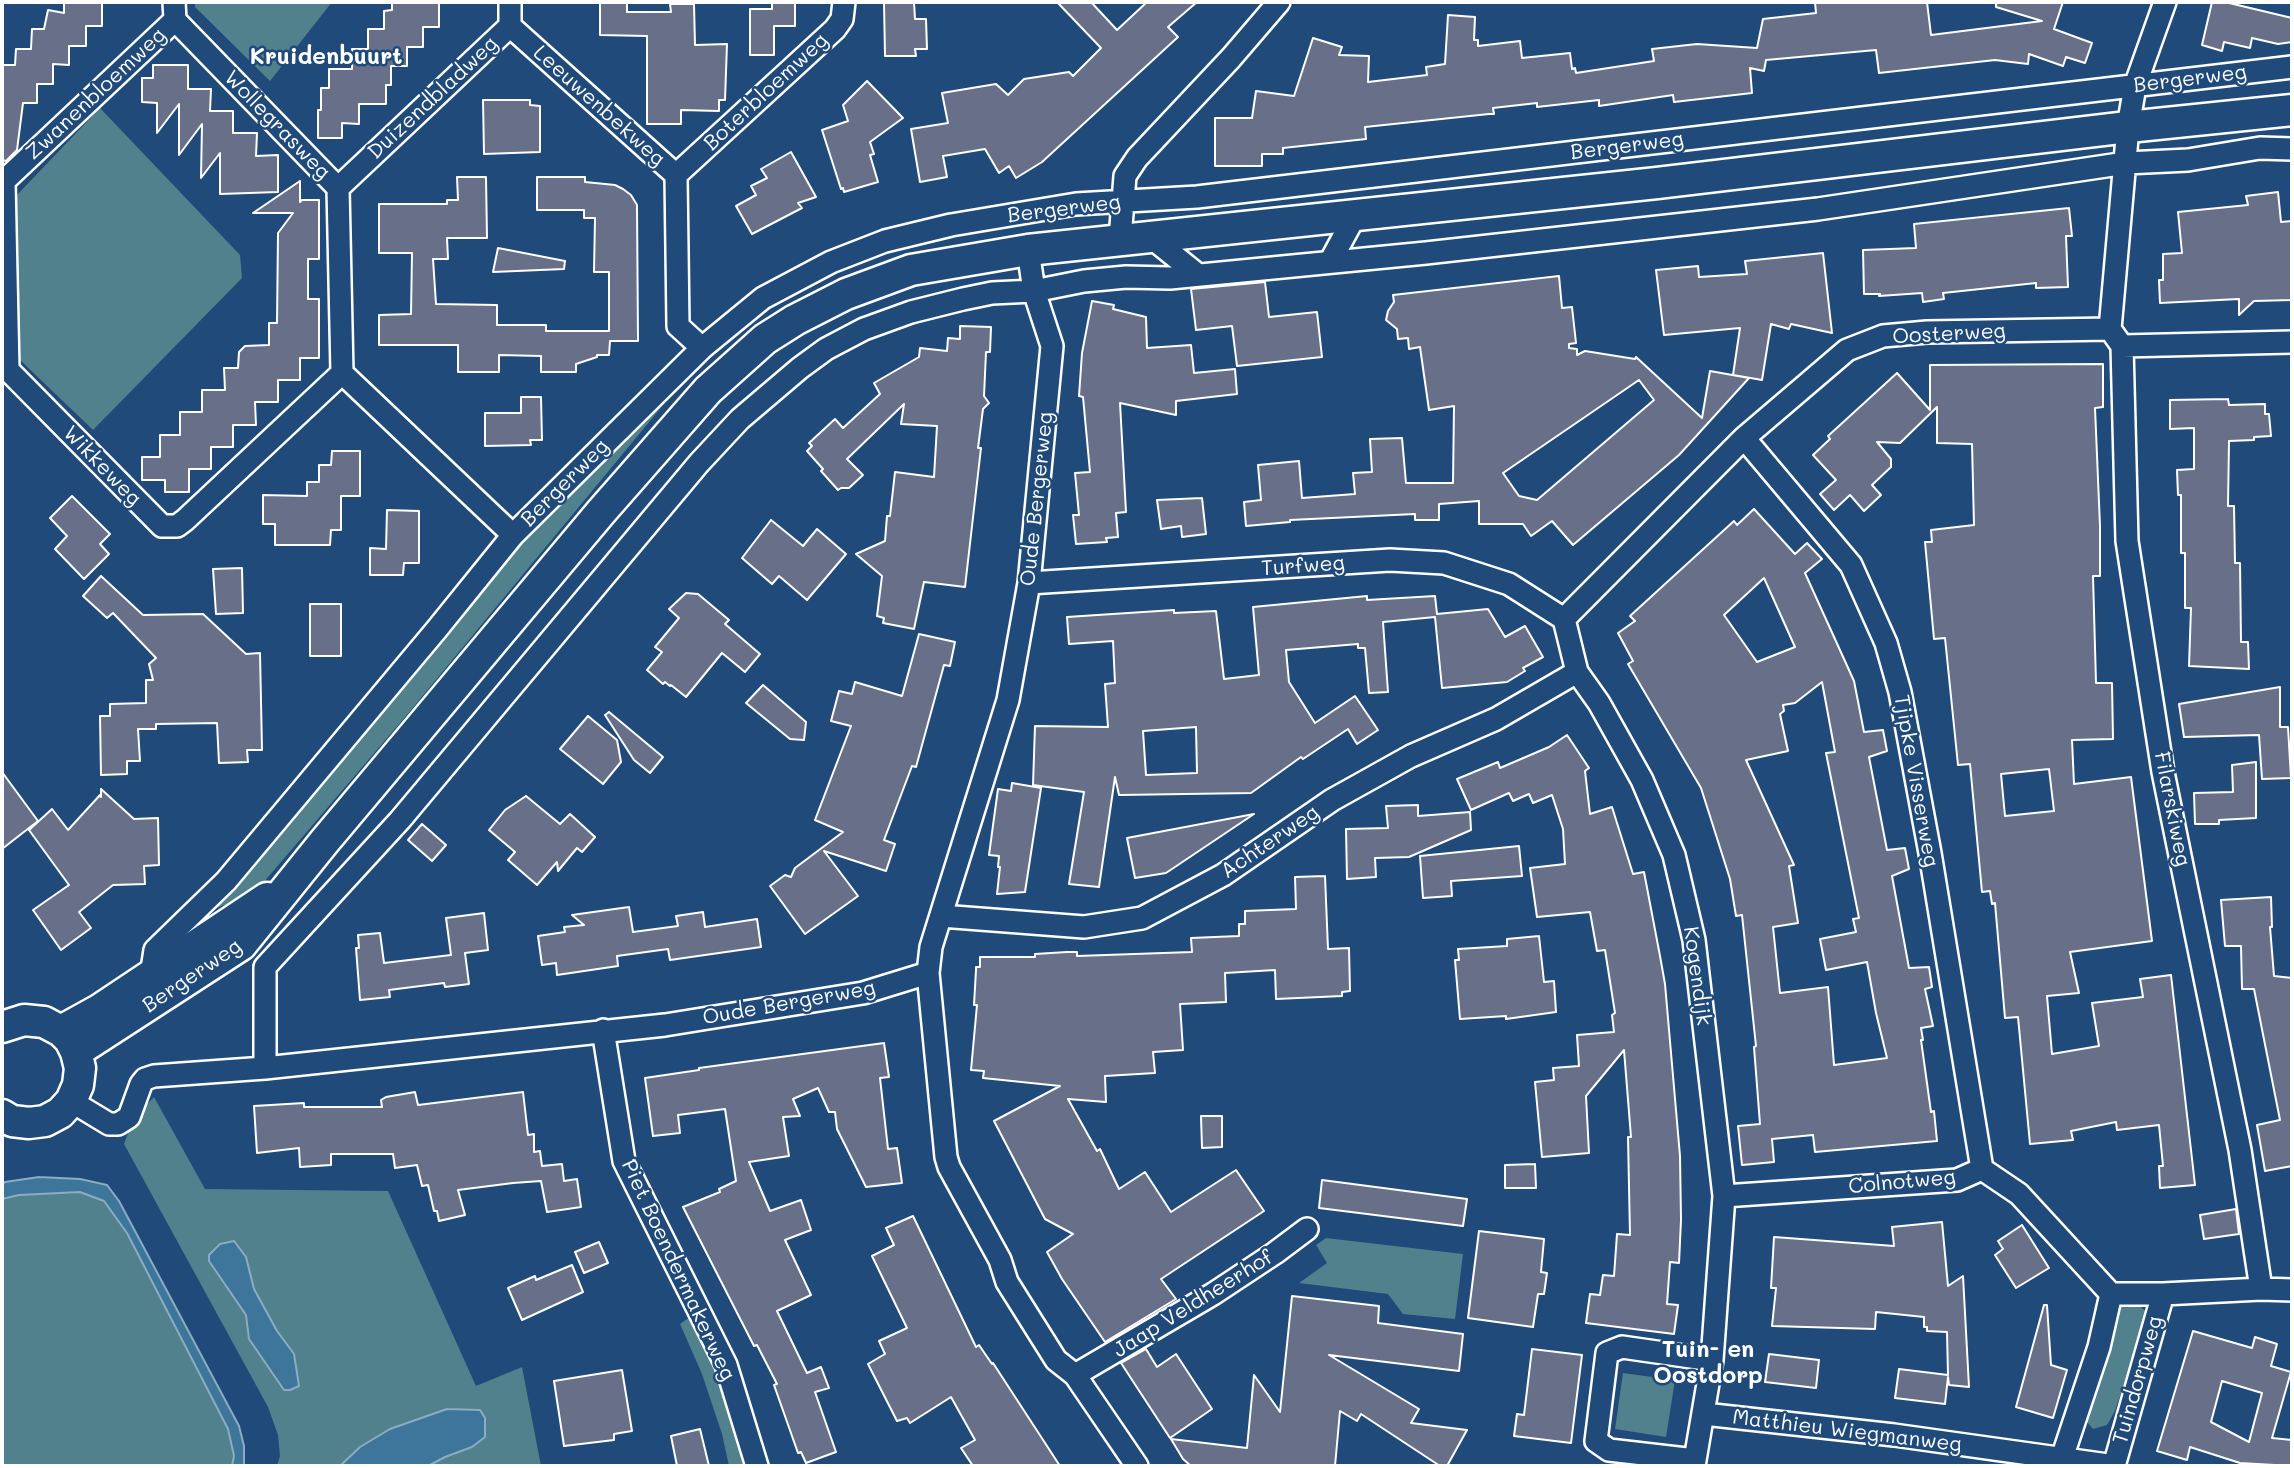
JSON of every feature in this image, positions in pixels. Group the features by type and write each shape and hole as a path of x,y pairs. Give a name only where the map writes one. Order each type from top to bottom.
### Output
{"main road":[{"name":"Bergerweg","path":"69,1041 241,945 290,882 672,429 708,390 765,339 795,320 869,285 911,270 1028,250 1657,183 2292,110"},
{"name":"Bergerweg","path":"69,1041 99,1010 290,882"},
{"path":"2,1115 12,1121 29,1123 45,1121 60,1113 71,1101 79,1085 80,1068 69,1041 44,1022 24,1020 3,1023"}],"street":[{"name":"Duizendbladweg","path":"338,188 510,26 510,2"},
{"name":"Boterbloemweg","path":"676,175 835,29 842,19 844,2"},
{"path":"1120,239 1125,176 1137,158 1231,58 1279,2"},
{"path":"2116,337 2128,127 2135,86 2165,2"},
{"name":"Zwanenbloemweg","path":"3,180 175,11"},
{"name":"Wollegrasweg","path":"175,11 338,188 342,373"},
{"name":"Leeuwenbekweg","path":"510,26 676,175 678,326 702,348"},
{"name":"Bergerweg","path":"151,976 155,950 226,881 513,534 702,348 763,298 831,262 885,241 951,225 1076,204 1197,197 2292,67"},
{"name":"Bergerweg","path":"265,1068 265,967 400,820 699,464 740,419 826,349 864,329 911,312 963,299 992,293 1034,291 1084,281 1126,277 1170,278 1818,209 2126,163 2188,160 2260,148 2292,149"},
{"name":"Wikkeweg","path":"3,180 8,370 162,526 177,526 185,520 342,373"},
{"path":"1331,262 1356,214"},
{"path":"1153,237 1198,275"},
{"name":"Oude Bergerweg","path":"71,1101 109,1124 118,1124 129,1117 138,1089 145,1079 162,1075 265,1068 665,1025 863,993 928,973 931,947 1008,700 1029,583 1052,346 1034,291 1028,250"},
{"name":"Oosterweg","path":"1564,619 1744,438 1847,350 1883,336 1927,332 2292,342"},
{"name":"Filarskiweg","path":"2116,337 2127,541 2164,772 2240,1150 2261,1289"},
{"path":"342,373 513,534"},
{"name":"Tjipke Visserweg","path":"1744,438 1851,565 1886,643 1905,719 1982,1169"},
{"name":"Turfweg","path":"1029,583 1391,560 1444,563 1509,584 1564,619"},
{"name":"Kogendijk","path":"1564,619 1577,672 1599,703 1642,780 1674,855 1694,940 1724,1196 1712,1360 1694,1463 1609,1450 1596,1441 1606,1353 1622,1347 1712,1360"},
{"name":"Achterweg","path":"941,916 1084,926 1142,918 1223,875 1332,800 1410,756 1496,719 1577,672"},
{"path":"928,973 946,1157 950,1167 1000,1260 1007,1282 1056,1360 1075,1375 1137,1466"},
{"name":"Piet Boendermakerweg","path":"603,1030 624,1161 726,1365 757,1466"},
{"name":"Colnotweg","path":"1724,1196 1957,1180 1982,1169 2019,1194 2111,1294"},
{"name":"Jaap Veldheerhof","path":"1075,1375 1213,1294 1307,1229"},
{"path":"2062,1458 2099,1347 2111,1294 2292,1290"},
{"name":"Tuindorpweg","path":"2114,1466 2163,1294"},
{"name":"Matthieu Wiegmanweg","path":"1704,1414 1894,1435 2114,1466"}],"green space":[{"path":"195,2 332,2 270,81 195,7"},
{"path":"100,108 240,255 242,278 93,430 19,359 16,196"},
{"path":"664,404 406,716 263,883 243,898 214,909 480,589 533,531"},
{"path":"154,1097 205,1189 388,1191 476,1386 522,1367 541,1466 428,1466 472,1447 360,1447 340,1466 277,1466 280,1456 278,1435 268,1407 124,1144 133,1120"},
{"path":"81,1192 104,1201 127,1233 228,1429 234,1456 232,1466 2,1466 2,1200 19,1195"},
{"path":"1326,1238 1463,1254 1455,1319 1403,1314 1388,1294 1299,1283 1327,1263 1316,1245"},
{"path":"2122,1302 2137,1304 2148,1313 2115,1411 2107,1425 2093,1429 2087,1422 2087,1412"},
{"path":"694,1314 709,1349 745,1466 729,1466 722,1434 702,1374 680,1324"},
{"path":"1623,1373 1675,1380 1666,1437 1615,1429"}],"water":[{"path":"39,1177 80,1179 107,1185 119,1201 239,1426 244,1446 244,1466 232,1466 234,1456 228,1429 127,1233 104,1201 80,1192 19,1195 2,1199 2,1185 5,1182"},
{"path":"234,1241 246,1257 254,1289 277,1331 294,1354 299,1386 290,1390 284,1390 249,1339 246,1315 209,1261 209,1255 220,1244"},
{"path":"447,1409 480,1410 485,1418 485,1437 472,1447 428,1466 340,1466 360,1447 390,1429"}],"building":[{"path":"64,2 102,2 102,26 86,26 86,46 69,46 69,65 53,64 53,84 37,84 37,103 23,103 17,150 6,161 2,160 2,65 15,65 16,49 31,49 32,29 44,29 48,10 64,13"},
{"path":"392,2 439,2 439,27 423,27 423,47 407,47 407,66 391,66 391,85 386,85 386,104 359,104 359,124 342,123 342,138 318,138 321,88 329,88 329,69 352,69 352,49 368,49 368,29 384,29 384,11 392,10"},
{"path":"600,2 627,2 627,12 671,12 670,4 694,4 695,45 727,44 725,100 719,100 719,111 681,110 681,124 647,124 647,36 600,35"},
{"path":"772,2 795,2 795,26 774,26 774,55 750,55 750,9 772,9"},
{"path":"884,2 914,2 915,19 926,19 927,49 915,49 916,56 885,56"},
{"path":"1057,2 1091,2 1117,30 1147,2 1197,2 1168,27 1178,37 1042,162 1016,178 1009,166 999,173 985,149 943,156 947,177 920,182 911,129 948,123 942,93 996,84 1008,95 1024,79 1069,72 1073,76 1101,48"},
{"path":"1815,2 1927,2 1931,35 2042,21 1996,7 1996,2 2063,2 2054,29 2092,43 2085,63 2066,57 2063,66 2029,54 2028,64 1995,60 1879,73 1876,50 1766,60 1764,71 1750,68 1752,93 1674,102 1673,95 1599,106 1599,100 1537,107 1537,103 1493,108 1494,114 1365,127 1366,139 1283,148 1283,154 1262,154 1262,166 1215,166 1215,118 1252,118 1256,91 1294,96 1313,38 1342,47 1339,55 1369,56 1368,82 1427,75 1426,67 1445,64 1448,15 1475,17 1474,40 1478,40 1478,46 1520,41 1522,58 1570,53 1572,69 1575,68 1576,73 1654,61 1652,49 1697,44 1757,48 1763,19 1816,13"},
{"path":"2212,2 2225,2 2292,18 2292,42 2278,44 2252,38 2250,48 2224,42 2222,51 2202,45"},
{"path":"153,65 188,65 188,89 211,89 210,111 233,111 233,133 257,133 256,156 278,155 278,192 220,194 220,153 201,178 202,124 179,155 179,104 157,133 157,103 142,102 142,78 153,78"},
{"path":"867,81 903,118 870,142 874,154 870,155 878,182 844,192 822,130 848,121 843,105"},
{"path":"483,100 530,100 530,105 540,106 540,152 484,154"},
{"path":"791,152 816,197 798,203 802,208 752,234 736,206 756,195 751,186 767,178 761,169"},
{"path":"457,177 486,177 487,238 447,238 448,259 433,259 436,304 497,305 497,325 546,325 546,331 609,331 609,272 594,272 595,218 584,218 584,210 537,210 537,177 585,177 585,182 615,185 623,189 637,205 638,341 610,341 609,355 597,355 576,364 576,372 541,372 541,356 499,355 499,372 458,372 458,345 379,345 379,315 411,314 412,253 379,253 379,204 447,204 447,200 458,200"},
{"path":"300,181 300,202 319,200 319,259 308,259 308,299 319,299 319,358 300,358 300,380 278,380 278,402 255,402 256,425 233,425 233,447 211,447 211,469 189,469 189,492 165,492 165,480 142,480 142,457 160,457 160,435 180,435 180,412 202,412 202,390 225,390 224,368 238,368 239,352 245,346 269,345 269,323 277,323 278,233 293,213 253,213"},
{"path":"2278,192 2281,222 2292,221 2292,300 2254,301 2239,315 2239,299 2160,303 2159,280 2163,280 2163,254 2182,253 2178,212 2248,205 2246,196"},
{"path":"2069,208 2072,236 2066,236 2068,287 2036,288 2036,283 1943,293 1944,299 1923,302 1922,293 1879,296 1880,294 1864,294 1863,250 1916,248 1914,224"},
{"path":"498,248 565,261 564,269 493,272"},
{"path":"1823,253 1832,333 1791,324 1789,329 1771,324 1762,380 1733,375 1740,328 1664,335 1656,270 1698,266 1699,277 1747,274 1745,261"},
{"path":"1559,276 1562,308 1572,307 1576,343 1569,344 1569,348 1577,349 1577,355 1585,351 1635,359 1636,357 1702,418 1710,371 1749,378 1679,455 1573,545 1552,521 1531,536 1523,524 1479,524 1479,501 1439,504 1439,520 1415,520 1415,514 1290,520 1246,526 1244,502 1261,500 1258,465 1299,461 1302,498 1355,494 1353,473 1372,472 1370,439 1402,438 1406,483 1453,483 1454,406 1429,410 1420,347 1409,349 1408,338 1398,339 1397,329 1386,320 1394,302 1393,295","holes":["1639,380 1654,400 1537,500 1519,496 1503,473"]},
{"path":"1265,282 1269,317 1317,312 1322,357 1237,366 1232,326 1196,330 1191,289"},
{"path":"1092,301 1114,305 1113,309 1146,317 1147,348 1191,345 1194,373 1235,369 1237,394 1176,401 1176,415 1120,403 1126,512 1116,513 1118,537 1106,538 1107,542 1076,544 1073,515 1079,515 1075,473 1090,472 1083,397 1079,396 1082,353"},
{"path":"960,326 991,327 990,352 986,352 984,396 989,403 983,409 965,587 924,582 914,629 883,623 884,618 877,616 882,576 856,554 885,541 895,472 934,477 937,426 901,424 904,404 847,459 863,475 849,488 838,490 807,451 812,446 809,443 835,419 843,428 880,394 874,383 919,357 920,348 947,351 948,338 960,339"},
{"path":"2103,364 2103,407 2095,408 2100,576 2093,576 2096,683 2112,683 2113,739 2072,740 2074,784 2131,777 2152,941 2070,952 2079,993 2047,996 2052,1054 2099,1046 2092,1003 2143,997 2140,979 2171,975 2195,1185 2160,1188 2159,1166 2163,1166 2159,1125 2117,1130 2116,1122 2071,1131 2073,1140 2030,1144 2018,1017 2005,1018 1995,903 1992,904 1990,891 1982,892 1970,764 1958,765 1945,638 1934,639 1925,542 1932,542 1931,530 1974,525 1972,444 1937,443 1937,407 1900,443 1877,442 1891,459 1891,467 1872,485 1881,495 1864,511 1850,495 1834,510 1820,494 1836,480 1813,455 1830,439 1828,436 1897,373 1930,410 1930,365","holes":["2049,769 2054,811 2005,816 2001,774"]},
{"path":"521,397 541,397 542,440 530,440 531,445 485,446 485,413 521,413"},
{"path":"2228,399 2229,405 2265,404 2271,436 2229,441 2228,506 2234,506 2235,563 2240,563 2241,642 2248,642 2249,669 2189,666 2191,608 2185,608 2185,553 2181,553 2181,495 2178,495 2177,470 2194,469 2194,428 2170,429 2170,400"},
{"path":"332,451 360,451 360,496 341,496 341,530 331,530 330,545 275,545 275,524 263,524 263,495 307,496 307,482 319,482 319,465 331,465"},
{"path":"72,496 110,534 100,544 109,554 84,579 55,549 67,536 50,518"},
{"path":"1202,498 1206,534 1182,537 1181,526 1161,529 1157,500"},
{"path":"1754,509 1795,554 1807,543 1822,559 1805,573 1854,681 1864,732 1883,730 1887,751 1869,757 1887,850 1905,848 1909,869 1892,876 1909,968 1929,967 1932,987 1925,989 1933,1026 1921,1028 1921,1040 1937,1141 1815,1152 1813,1135 1772,1139 1774,1162 1742,1165 1738,1126 1760,1124 1756,1046 1742,915 1736,916 1730,879 1701,788 1628,664 1633,661 1618,633 1635,621 1630,616 1734,521 1737,525","holes":["1764,578 1795,647 1757,662 1724,615","1822,682 1835,752 1826,753 1859,918 1853,919 1856,932 1820,939 1826,970 1867,962 1887,1058 1834,1065 1828,987 1780,993 1773,927 1798,923 1789,866 1794,865 1746,760 1788,751 1780,714 1784,711 1783,705 1795,703"]},
{"path":"387,510 419,511 419,563 404,563 403,575 370,575 370,548 386,549"},
{"path":"771,520 803,546 817,529 846,554 807,600 779,576 772,584 742,558"},
{"path":"242,568 243,613 216,614 213,569"},
{"path":"101,576 143,615 203,614 246,654 260,653 262,750 247,750 248,762 219,763 217,723 156,724 156,729 138,729 140,761 127,761 127,774 101,775 100,716 110,716 110,704 146,703 146,680 153,680 149,664 156,658 113,613 107,618 83,596"},
{"path":"686,593 698,594 729,620 725,624 760,654 745,672 722,653 686,697 671,685 665,682 663,684 647,670 662,652 655,647 679,618 669,609"},
{"path":"1367,596 1367,600 1435,596 1437,614 1488,609 1505,637 1525,626 1543,657 1523,668 1525,671 1507,682 1442,688 1435,617 1383,622 1388,692 1369,693 1365,648 1358,648 1358,644 1286,650 1289,682 1315,723 1355,696 1378,730 1357,744 1348,729 1303,759 1301,757 1251,793 1119,795 1115,777 1099,887 1069,884 1084,792 1033,785 1035,726 1108,727 1105,684 1115,683 1113,641 1069,644 1067,617 1174,610 1174,613 1216,611 1224,679 1259,675 1253,607","holes":["1196,727 1197,773 1146,775 1143,731"]},
{"path":"310,604 341,604 341,656 310,656"},
{"path":"919,634 955,642 950,666 944,665 916,767 912,766 884,840 895,844 886,871 824,851 858,896 805,934 770,886 785,875 791,877 795,868 843,832 815,820 851,726 831,721 839,691 852,694 855,682 902,696"},
{"path":"763,685 806,722 804,740 790,739 746,703"},
{"path":"2280,687 2280,727 2288,727 2291,778 2262,779 2259,735 2184,737 2179,704"},
{"path":"609,712 663,757 650,773 634,760 605,715"},
{"path":"588,716 617,740 621,762 603,784 560,749"},
{"path":"1567,735 1589,768 1585,771 1590,814 1612,807 1633,874 1644,872 1660,956 1665,984 1680,1156 1679,1263 1670,1262 1667,1304 1678,1305 1674,1334 1586,1323 1590,1294 1600,1295 1603,1275 1614,1276 1617,1234 1630,1235 1628,1137 1631,1137 1624,1050 1586,1096 1589,1153 1542,1157 1535,1082 1554,1080 1553,1068 1579,1066 1577,1035 1614,1032 1612,1015 1615,1013 1605,950 1597,951 1590,912 1537,917 1530,868 1565,864 1563,829 1552,795 1533,803 1529,794 1513,801 1509,793 1471,810 1457,779 1498,762 1500,768 1549,747"},
{"path":"2256,762 2256,818 2219,820 2219,824 2195,824 2194,793 2233,792 2232,765"},
{"path":"2,772 38,821 2,849"},
{"path":"1012,783 1041,788 1025,892 997,894 999,856 989,855 998,789 1011,791"},
{"path":"101,789 134,819 158,818 159,865 144,866 145,884 113,885 79,912 91,928 61,950 33,910 69,885 29,830 52,809 68,830 100,795 101,797"},
{"path":"526,796 560,824 570,814 595,837 582,852 577,848 558,871 557,862 537,885 508,860 515,852 489,830 505,810"},
{"path":"1418,805 1418,816 1470,812 1471,830 1409,857 1375,858 1376,877 1347,879 1346,829 1388,828 1386,806"},
{"path":"1254,814 1166,873 1135,878 1127,838"},
{"path":"422,824 446,845 432,861 408,840"},
{"path":"1519,846 1522,876 1451,881 1452,896 1423,898 1420,856"},
{"path":"1325,876 1328,949 1349,948 1350,991 1342,992 1342,996 1276,999 1275,970 1225,973 1226,1002 1180,1004 1183,1050 1153,1052 1155,1073 1105,1076 1106,1102 1068,1099 1097,1151 1100,1149 1119,1189 1145,1172 1171,1212 1236,1170 1264,1211 1161,1279 1176,1299 1105,1342 1047,1252 1073,1234 1045,1219 994,1121 1060,1086 983,1078 984,1071 971,1070 977,1005 974,1005 976,967 980,967 980,957 1035,957 1035,954 1067,952 1077,952 1077,956 1192,952 1191,938 1239,936 1239,924 1245,924 1245,911 1296,909 1295,877"},
{"path":"2271,897 2270,927 2274,976 2292,978 2292,1166 2265,1171 2257,1125 2280,1120 2254,989 2242,989 2241,946 2225,946 2221,900"},
{"path":"629,907 633,932 678,926 676,916 703,912 705,927 757,919 761,947 670,960 668,949 617,956 618,966 557,975 556,963 542,965 538,936 565,932 564,927 584,925 572,915"},
{"path":"484,913 488,950 465,953 469,984 445,987 444,983 389,990 390,997 360,1000 356,948 359,948 358,935 380,933 384,963 451,955 446,918"},
{"path":"1539,936 1544,982 1554,981 1556,1012 1506,1019 1506,1016 1460,1019 1455,960 1459,960 1458,949 1507,946 1507,939"},
{"path":"884,1043 889,1077 880,1078 888,1149 897,1148 902,1183 866,1187 837,1129 835,1112 829,1112 818,1088 793,1099 800,1116 783,1117 789,1156 749,1162 770,1211 801,1200 811,1230 785,1240 811,1295 777,1311 807,1373 821,1367 829,1388 815,1392 836,1452 806,1463 801,1452 798,1453 774,1385 777,1384 757,1345 754,1346 683,1207 720,1192 719,1189 736,1181 725,1109 678,1115 680,1133 653,1136 645,1078"},
{"path":"415,1092 418,1105 523,1092 528,1135 534,1134 534,1152 540,1151 542,1166 562,1164 564,1181 577,1179 581,1207 547,1212 541,1181 513,1183 458,1190 465,1215 439,1221 428,1185 422,1186 417,1165 395,1168 393,1154 331,1154 331,1165 300,1167 299,1148 257,1153 254,1106 304,1103 304,1107 382,1107 381,1100 386,1097"},
{"path":"1201,1116 1222,1116 1222,1147 1202,1148"},
{"path":"1535,1164 1536,1188 1505,1188 1505,1165"},
{"path":"1322,1180 1467,1199 1463,1226 1319,1208"},
{"path":"2236,1209 2239,1234 2204,1239 2200,1215"},
{"path":"913,1216 976,1347 979,1345 993,1363 1060,1466 973,1466 961,1448 975,1440 951,1397 910,1423 907,1418 897,1421 868,1364 885,1354 879,1341 907,1328 872,1256 894,1245 886,1228"},
{"path":"1942,1222 1948,1286 1963,1276 1969,1387 1949,1385 1948,1377 1945,1404 1895,1398 1899,1369 1948,1375 1947,1332 1927,1331 1924,1317 1876,1312 1875,1329 1772,1326 1776,1288 1771,1288 1774,1237 1894,1246 1892,1227"},
{"path":"2022,1225 2049,1268 2016,1288 1995,1255 2003,1249 1998,1241"},
{"path":"1479,1231 1544,1239 1541,1272 1547,1273 1544,1294 1538,1294 1533,1327 1468,1318"},
{"path":"599,1242 608,1263 584,1273 575,1252"},
{"path":"572,1265 583,1292 522,1320 508,1288 535,1276 536,1280"},
{"path":"1292,1296 1379,1306 1378,1323 1463,1334 1459,1371 1329,1355 1419,1409 1411,1423 1467,1430 1447,1466 1440,1466 1361,1414 1357,1421 1340,1411 1335,1466 1191,1466 1183,1459 1171,1439 1247,1448 1254,1375 1280,1412"},
{"path":"2044,1305 2047,1305 2051,1365 2067,1370 2053,1418 2016,1407"},
{"path":"2193,1331 2252,1348 2255,1337 2277,1344 2271,1366 2291,1372 2272,1438 2292,1440 2292,1466 2240,1463 2190,1447 2187,1460 2157,1451","holes":["2222,1381 2262,1393 2249,1442 2211,1422"]},
{"path":"1146,1349 1157,1367 1176,1354 1212,1409 1170,1438 1121,1363"},
{"path":"1532,1349 1582,1355 1571,1443 1514,1436 1517,1414 1524,1415"},
{"path":"1769,1354 1819,1360 1816,1388 1765,1382"},
{"path":"622,1370 632,1431 614,1434 614,1440 564,1446 554,1381"},
{"path":"700,1429 709,1466 677,1466 671,1436"}],"district":[{"name":"Kruidenbuurt","path":"326,57"},
{"name":"Tuin- en Oostdorp","path":"1708,1363"}]}
